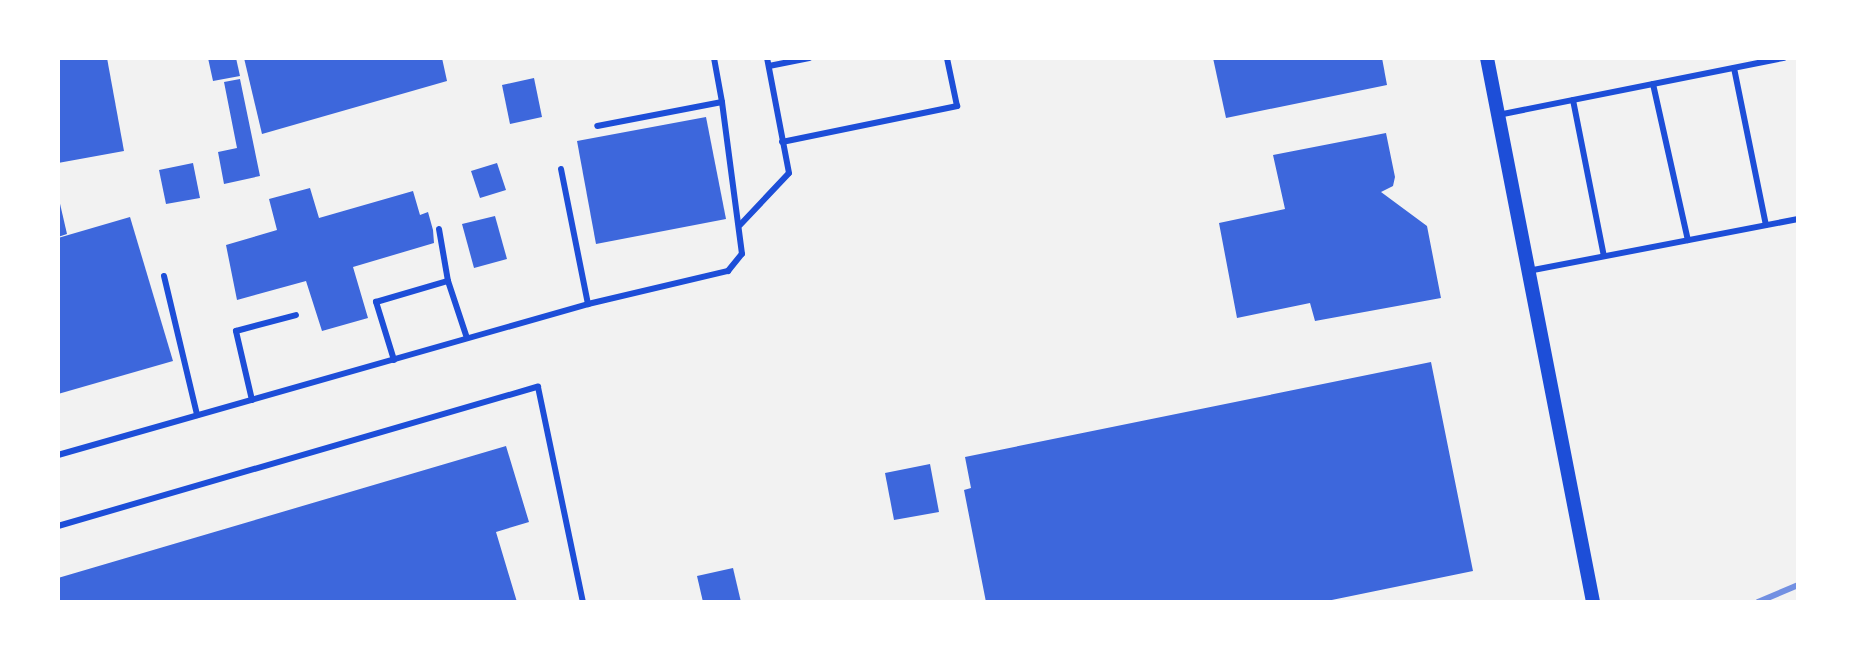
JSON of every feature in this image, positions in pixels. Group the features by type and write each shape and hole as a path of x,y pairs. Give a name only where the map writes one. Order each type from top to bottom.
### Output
{"street":[{"path":"1487,58 1593,602"}],"lane":[{"path":"58,455 588,304 728,271 742,254 714,58"},
{"path":"740,226 789,173 768,62 809,58"},
{"path":"782,142 957,106 947,58"},
{"path":"1498,115 1784,58"},
{"path":"1734,68 1766,225"},
{"path":"1653,84 1688,240"},
{"path":"1573,100 1604,256"},
{"path":"597,126 722,102"},
{"path":"561,169 588,304"},
{"path":"1528,271 1798,219"},
{"path":"439,229 448,281 467,338"},
{"path":"164,276 197,415"},
{"path":"394,360 376,302 448,281"},
{"path":"252,400 236,331 296,315"},
{"path":"58,526 538,387 583,602"}],"building":[{"path":"58,58 107,58 124,151 58,163"},
{"path":"208,58 236,58 240,76 213,81"},
{"path":"244,58 442,58 447,81 262,134"},
{"path":"1213,58 1382,58 1387,85 1226,118"},
{"path":"534,78 542,117 510,124 502,85"},
{"path":"240,79 260,176 224,184 218,152 237,148 224,82"},
{"path":"706,117 726,219 596,244 577,141"},
{"path":"1386,133 1395,177 1393,186 1381,192 1427,226 1441,298 1315,321 1310,303 1237,318 1219,223 1285,209 1273,155"},
{"path":"193,163 200,198 166,204 159,170"},
{"path":"497,163 506,190 480,198 471,171"},
{"path":"310,188 319,218 413,191 420,215 428,212 433,230 434,243 353,267 368,318 322,331 306,281 237,300 226,245 277,230 269,199"},
{"path":"58,195 67,234 58,237"},
{"path":"495,216 507,259 474,268 462,224"},
{"path":"130,217 173,361 58,394 58,238"},
{"path":"1431,362 1473,571 1322,602 986,602 964,490 971,488 965,457"},
{"path":"506,446 529,522 496,532 517,602 58,602 58,578"},
{"path":"930,464 939,512 894,520 885,473"},
{"path":"733,568 741,602 703,602 697,576"}],"railway":[{"path":"1758,602 1798,585"}]}
